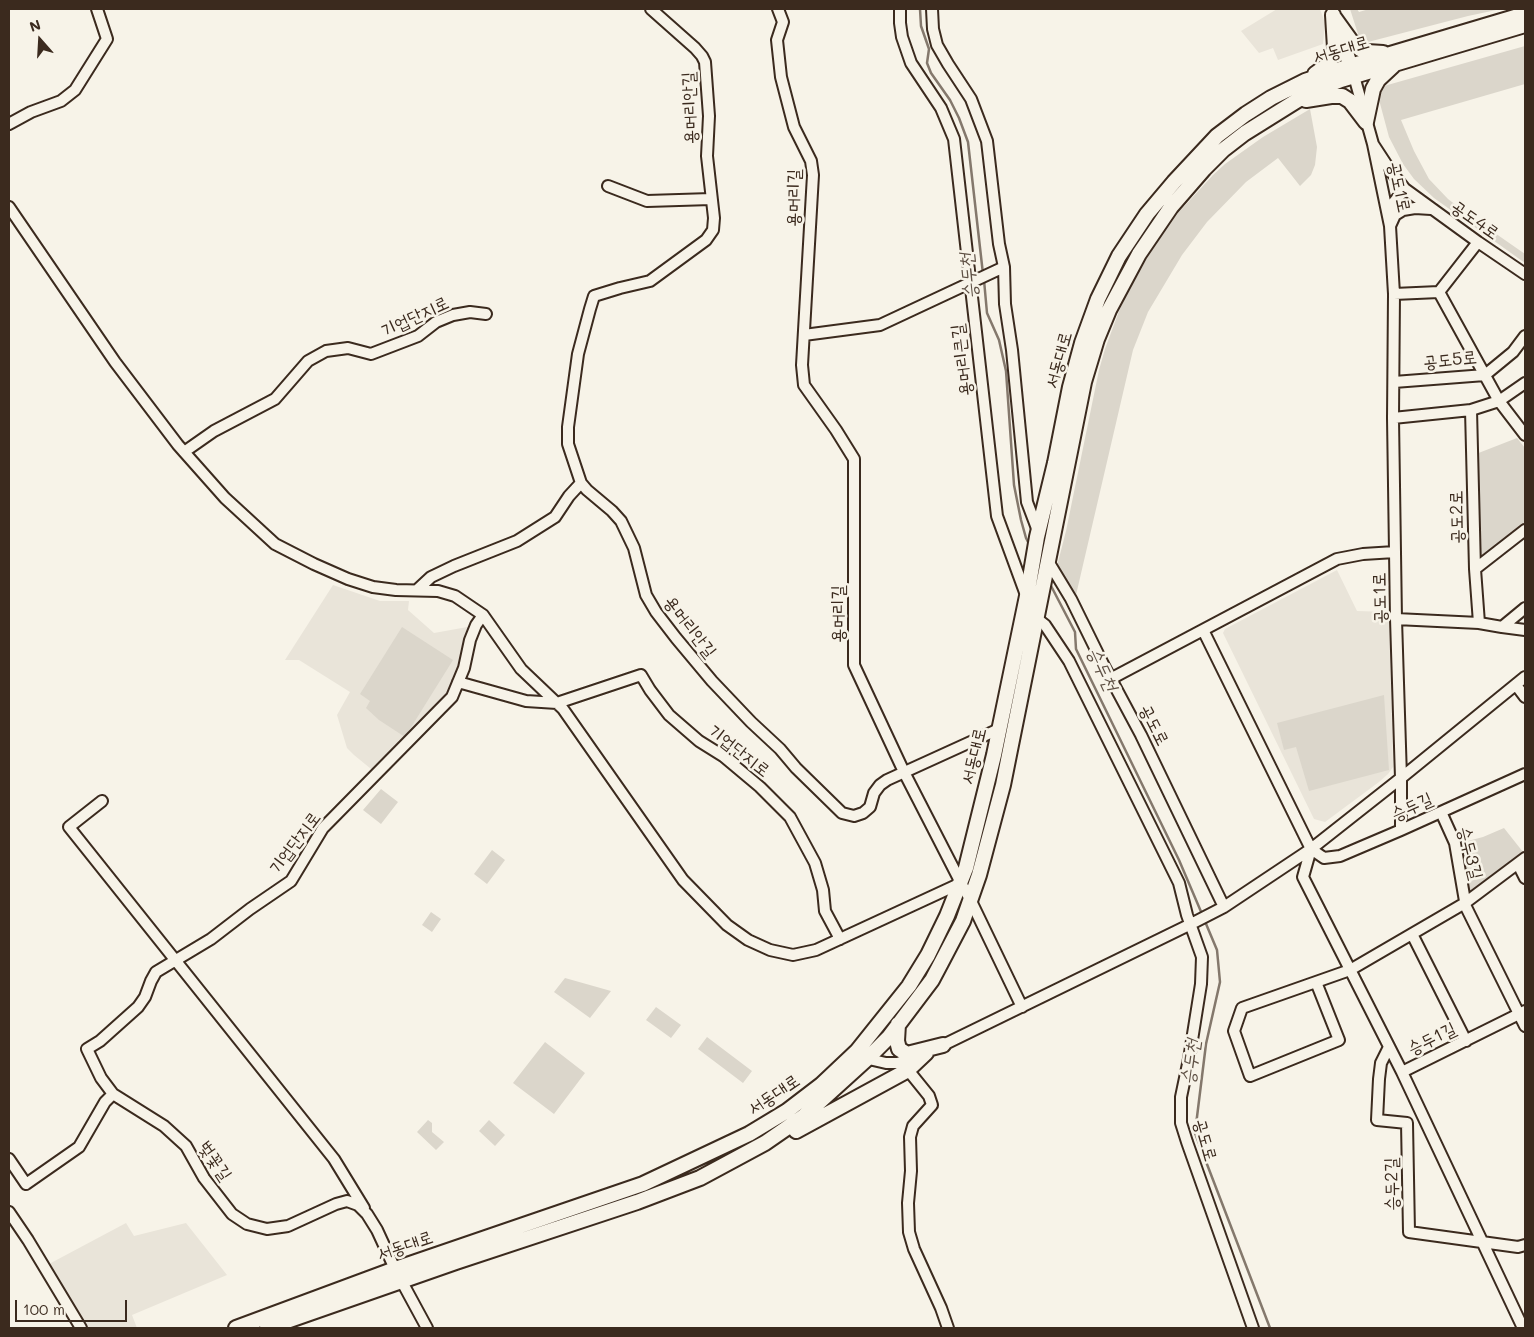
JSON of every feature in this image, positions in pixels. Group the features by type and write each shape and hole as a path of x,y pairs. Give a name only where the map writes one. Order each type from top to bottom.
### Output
{"main road":[{"path":"1332,12 1351,42 1360,49 1395,58 1372,89 1366,122"},
{"path":"1332,12 1352,71"},
{"path":"1305,81 1326,66 1332,57 1335,48 1332,12"},
{"name":"서동대로","path":"236,1328 398,1275 637,1202 700,1178 765,1144 804,1116 863,1054 909,986 928,955 961,883 999,729 1070,386 1082,342 1098,298 1119,256 1147,214 1217,136 1271,98 1305,81 1352,71 1395,58 1525,14"},
{"name":"서동대로","path":"1395,58 1525,25"},
{"name":"서동대로","path":"267,1328 398,1275 643,1184 716,1150 749,1134 787,1111 863,1054 889,1037 936,971 963,921 979,875 1003,785 1084,382 1097,339 1109,310 1153,232 1171,207 1223,150 1245,133 1292,103 1352,71"},
{"path":"1292,103 1331,96 1342,96 1350,101 1366,122"},
{"path":"898,1024 897,1041 899,1049 907,1054 943,1045"},
{"path":"765,1144 789,1134 908,1070 926,1053"}],"street":[{"path":"9,124 31,112 61,101 75,90 107,39 97,9"},
{"name":"용머리안길","path":"652,9 695,48 702,56 704,62 709,116 707,156 713,230 706,240 650,281 594,296 578,354 568,427 568,444 581,483 612,511 621,522 634,548 646,595 656,612 676,638 751,722 842,812 854,816 863,812 870,807 874,793 887,780 999,729"},
{"name":"용머리길","path":"778,9 783,22 777,40 780,77 794,127 811,161 814,175 802,365 804,385 854,459 854,665 904,772 961,883"},
{"name":"용머리큰길","path":"900,9 902,37 911,63 941,108 954,139 974,281 997,516 1028,591"},
{"path":"932,9 933,29 937,45 972,99 987,141 1027,502 1038,534"},
{"name":"공도4로","path":"1352,71 1373,144 1405,189 1525,274"},
{"name":"공도1로","path":"1373,144 1390,226 1394,294 1393,418 1401,778"},
{"path":"608,186 647,201 711,199"},
{"path":"1390,226 1391,209 1394,202 1405,189"},
{"path":"9,207 115,362 184,452 224,498 275,544 348,579 373,587 396,590 438,591 455,596 483,615 520,669 563,709 683,880 727,925 755,944 770,950 793,955 816,950 961,883 1022,1007"},
{"name":"공도4로","path":"1390,226 1395,215 1403,210 1414,208 1431,209"},
{"path":"1394,294 1439,292 1478,242"},
{"path":"804,335 880,325 1001,268"},
{"path":"1439,292 1500,401 1525,434"},
{"name":"기업단지로","path":"184,452 214,431 275,399 308,362 326,350 348,348 371,354 418,336 436,322 453,315 470,312 486,314"},
{"name":"공도5로","path":"1394,382 1485,375 1513,352 1525,336"},
{"path":"1393,418 1471,410 1500,401 1525,383"},
{"name":"공도2로","path":"1471,410 1475,569 1479,624"},
{"path":"418,590 431,577 454,566 518,542 556,517 569,496 581,483"},
{"path":"1475,569 1525,530"},
{"path":"1116,676 1338,559 1363,554 1395,552"},
{"name":"공도로","path":"1047,564 1071,599 1141,735 1220,909"},
{"path":"1502,627 1525,608"},
{"name":"공도로","path":"1037,613 1069,661 1179,883 1187,915 1194,923 1202,957 1201,984 1181,1097 1181,1123 1253,1328"},
{"name":"기업단지로","path":"113,1094 101,1078 88,1049 138,1008 156,972 211,939 250,909 291,882 323,828 452,697 464,668 470,640 476,625 483,615"},
{"path":"1396,619 1479,624 1525,630"},
{"path":"1203,630 1311,849"},
{"name":"기업단지로","path":"557,703 641,675 669,715 699,741 723,756 760,787 790,817 815,863 823,890 825,911 840,939"},
{"path":"863,1054 873,1060 898,1063 926,1053 1220,909 1311,849 1525,677"},
{"path":"458,682 526,700 557,703"},
{"path":"1516,685 1525,697"},
{"name":"승두길","path":"1311,849 1324,858 1340,856 1525,774"},
{"path":"1401,778 1401,830"},
{"path":"102,801 69,827 334,1159 367,1214"},
{"name":"승두3길","path":"1441,812 1455,843 1465,903 1522,1013 1525,1026"},
{"name":"승두1길","path":"1311,849 1303,877 1402,1072 1522,1013"},
{"path":"1522,861 1525,878"},
{"name":"승두3길","path":"1465,903 1522,861"},
{"path":"1316,982 1339,1040 1250,1076 1234,1031 1242,1008 1350,970 1465,903"},
{"path":"1412,934 1466,1041"},
{"name":"승두2길","path":"1390,1047 1381,1063 1377,1120 1407,1123 1409,1232 1518,1247 1525,1245"},
{"path":"908,1070 929,1096 932,1105 913,1126 910,1137 909,1232 914,1249 942,1308 948,1328"},
{"path":"1402,1072 1523,1328"},
{"path":"9,1159 26,1184 79,1147 105,1102 113,1094"},
{"name":"벚꽃길","path":"113,1094 164,1126 186,1146 204,1178 232,1214 247,1224 267,1229 288,1226 336,1204 347,1201 358,1205 367,1214 377,1230 398,1275"},
{"path":"9,1212 82,1328"},
{"name":"서동대로","path":"398,1275 427,1328"}],"shaded area":[{"path":"1277,9 1320,9 1325,23 1323,44 1278,60 1273,48 1259,53 1241,31"},
{"path":"1350,9 1357,9 1359,12 1369,9 1501,9 1368,42 1359,37"},
{"path":"1525,46 1525,84 1401,120 1414,151 1429,179 1448,199 1525,254 1525,263 1434,198 1414,179 1403,164 1389,137 1378,96 1384,86"},
{"path":"1310,109 1317,147 1315,165 1311,175 1300,186 1278,158 1246,182 1207,222 1182,255 1148,312 1133,350 1076,595 1057,566 1099,370 1122,303 1150,253 1178,213 1213,175 1263,137"},
{"path":"1517,438 1525,448 1525,523 1481,559 1476,454"},
{"path":"1337,570 1357,611 1389,612 1393,767 1379,782 1325,822 1314,819 1223,633 1225,629"},
{"path":"333,585 380,601 409,601 408,610 434,633 473,626 461,648 459,668 444,700 376,773 347,748 337,715 350,692 299,660 285,660"},
{"path":"402,627 453,660 405,737 379,720 366,708 370,701 360,694"},
{"path":"1384,695 1389,770 1309,791 1296,747 1284,750 1277,723"},
{"path":"381,789 398,802 381,824 363,810"},
{"path":"1504,828 1523,852 1473,892 1467,890 1460,843 1483,837"},
{"path":"492,850 505,860 487,884 474,874"},
{"path":"431,912 441,919 432,932 422,925"},
{"path":"565,978 611,991 590,1018 554,992"},
{"path":"656,1007 681,1025 671,1038 646,1020"},
{"path":"707,1037 752,1071 743,1083 698,1049"},
{"path":"545,1042 585,1073 554,1114 513,1083"},
{"path":"428,1120 432,1123 432,1132 444,1142 436,1150 417,1132"},
{"path":"489,1120 505,1135 495,1146 479,1131"},
{"path":"126,1223 134,1236 186,1223 227,1275 132,1315 137,1328 87,1328 49,1264"}],"waterway":[{"name":"승두천","path":"920,9 921,26 929,49 927,63 931,73 950,100 968,142 983,274"},
{"name":"승두천","path":"984,280 987,313 999,340 1006,371 1014,485 1021,520 1030,546"},
{"name":"승두천","path":"1049,582 1075,632 1076,649 1179,860 1202,914"},
{"name":"승두천","path":"1204,919 1217,950 1220,982 1206,1044 1195,1133 1270,1328"}]}
